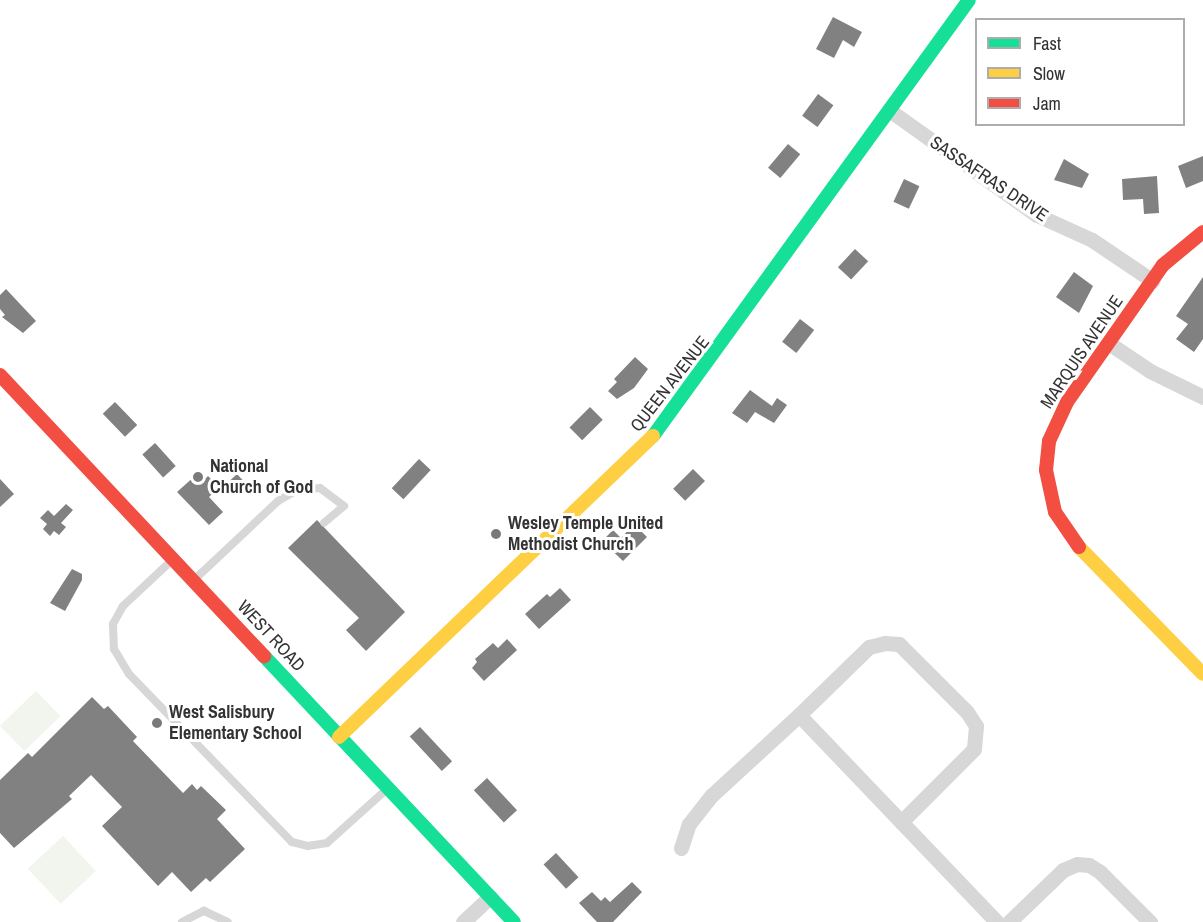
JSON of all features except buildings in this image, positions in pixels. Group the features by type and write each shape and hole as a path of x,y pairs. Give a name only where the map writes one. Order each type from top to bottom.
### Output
{"street":[{"name":"QUEEN AVENUE","path":"339,737 663,426 969,0"},
{"name":"SASSAFRAS DRIVE","path":"889,110 1037,215 1092,240 1153,281"},
{"name":"MARQUIS AVENUE","path":"1203,232 1178,249 1110,344 1054,428 1046,463 1050,498 1074,542 1203,674"},
{"path":"1110,344 1150,372 1203,397"},
{"name":"WEST ROAD","path":"0,375 514,922"},
{"path":"681,848 689,824 712,795 869,647 885,643 899,644 967,712 976,726 974,749 901,822"},
{"path":"799,715 996,922"},
{"path":"1009,922 1063,870 1077,864 1089,865 1100,872 1150,922"},
{"path":"463,922 490,897"}],"lane":[{"path":"194,580 278,501 297,490 320,488 344,506 324,523"},
{"path":"174,558 123,606 113,624 114,649 129,674 291,842 308,846 327,843 387,788"},
{"path":"182,922 204,912 228,922"}],"shaded area":[{"path":"36,691 60,716 24,751 0,726"},
{"path":"63,836 96,871 61,904 28,869"}],"traffic: fast":[{"path":"653,436 969,0"},
{"path":"264,656 514,922"}],"traffic: slow":[{"path":"339,737 653,436"},
{"path":"1079,547 1203,674"}],"traffic: jam":[{"path":"1079,547 1055,512 1046,470 1049,441 1067,402 1163,265 1203,232"},
{"path":"0,375 264,656"}],"place":[{"name":"National Church of God","path":"198,477"},
{"name":"Wesley Temple United Methodist Church","path":"496,534"},
{"name":"West Salisbury Elementary School","path":"157,723"}]}
